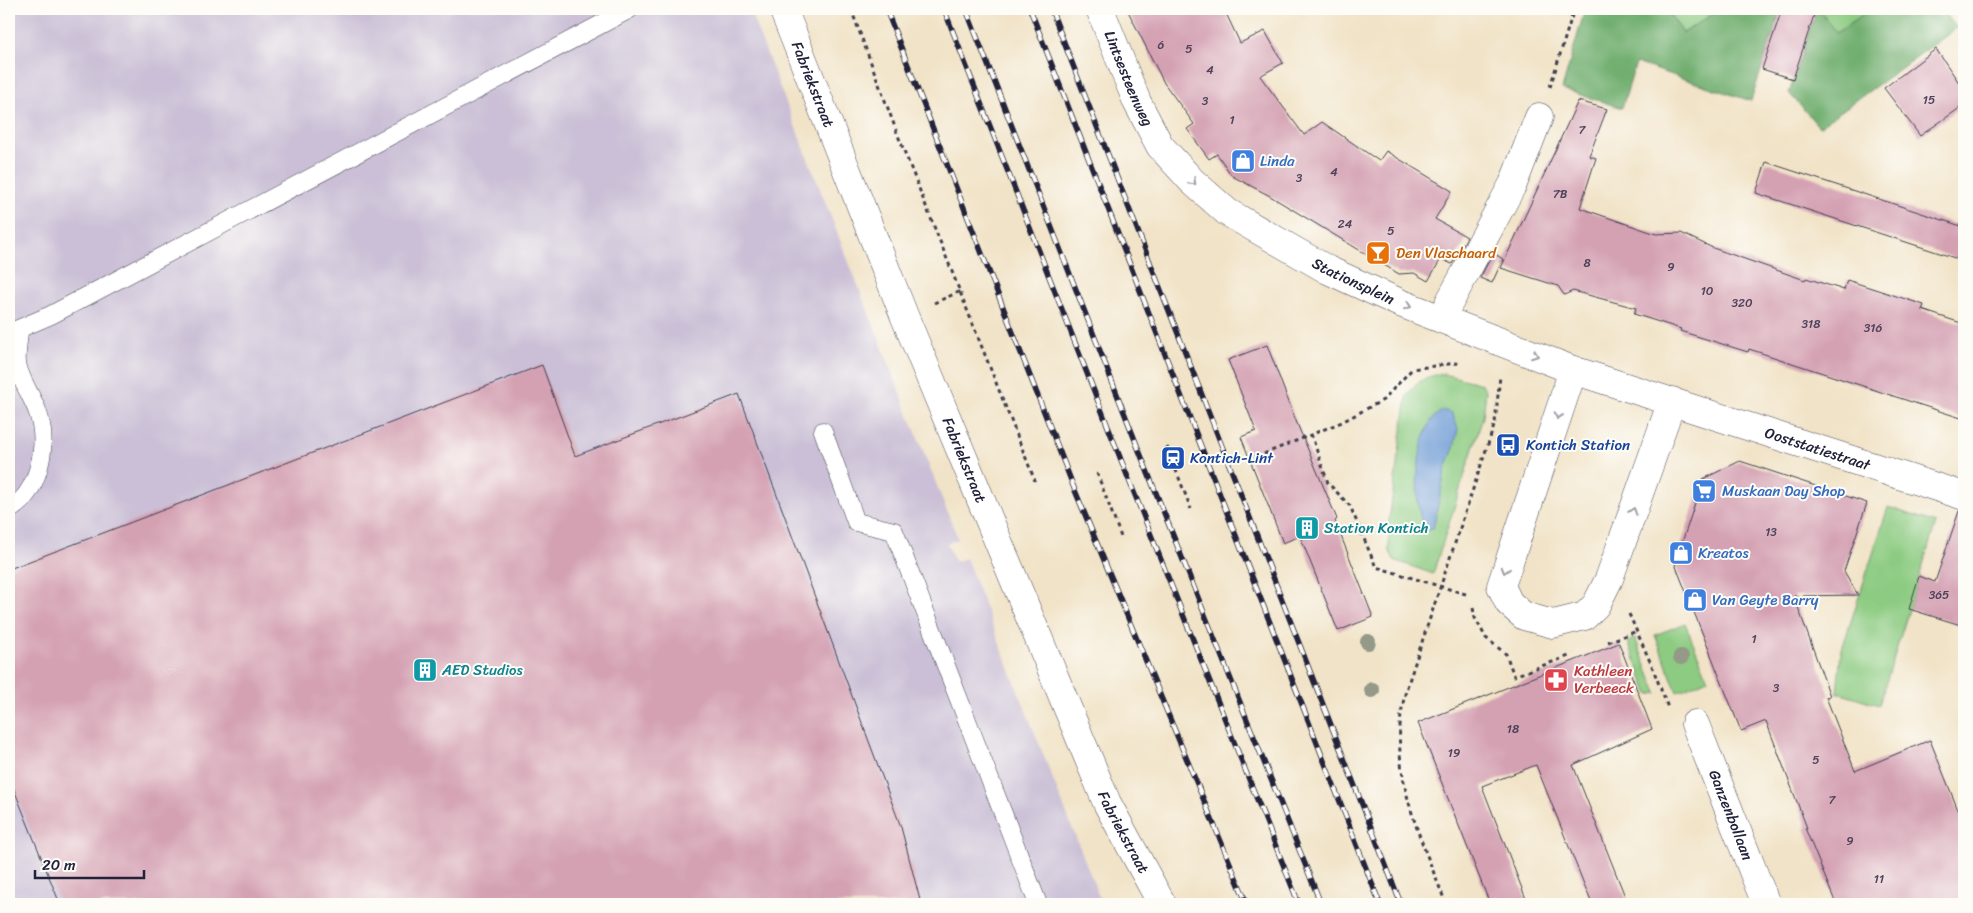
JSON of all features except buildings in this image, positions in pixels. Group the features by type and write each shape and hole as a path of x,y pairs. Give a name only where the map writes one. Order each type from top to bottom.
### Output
{"street":[{"name":"Fabriekstraat","path":"783,9 904,315 1107,803 1162,904"},
{"name":"Lintsesteenweg","path":"1100,9 1137,102 1160,146"},
{"path":"1449,303 1513,184 1539,117"},
{"name":"Stationsplein","path":"1160,146 1192,181 1227,212 1328,270 1365,288 1573,370 1672,401"},
{"path":"1573,370 1500,586 1509,602 1524,616 1553,624 1585,616 1596,605 1613,568 1672,401"},
{"name":"Ooststatiestraat","path":"1672,401 1964,496"},
{"name":"Ganzenbollaan","path":"1695,724 1766,904"}],"lane":[{"path":"9,510 18,505 36,476 44,446 38,414 17,364 14,333 630,9"},
{"path":"823,431 856,522 894,531 1038,904"}],"path":[{"path":"851,9 899,138 1035,481"},
{"path":"1539,117 1574,9"},
{"path":"1446,904 1411,811 1404,784 1398,738 1404,698 1495,423 1501,368 1496,340"},
{"path":"1264,454 1342,422 1383,400 1412,369 1456,363 1465,364"},
{"path":"1311,434 1328,483 1350,506 1376,567 1470,595 1475,618 1486,638 1506,654 1514,676 1576,654"},
{"path":"1167,447 1191,509"},
{"path":"1097,474 1121,536"},
{"path":"1613,568 1668,708 1695,724"},
{"path":"1602,644 1637,631"}],"shaded area":[{"path":"9,9 749,9 958,539 947,544 955,562 966,558 1102,904 9,904"}],"green space":[{"path":"1585,9 1666,9 1683,33 1721,9 1781,9 1751,101 1636,63 1622,108 1562,89"},
{"path":"1666,9 1721,9 1683,33"},
{"path":"1817,9 1819,9 1836,33 1871,9 1942,9 1957,28 1819,127 1789,93"},
{"path":"1819,9 1871,9 1836,33"},
{"path":"1444,374 1482,384 1486,391 1483,417 1433,574 1394,560 1389,550 1389,520 1407,396 1414,386 1427,377"},
{"path":"1888,507 1936,523 1879,705 1837,693 1841,652"},
{"path":"1685,623 1708,679 1677,692 1655,635"},
{"path":"1635,638 1657,693 1649,695 1628,642"}],"water":[{"path":"1442,410 1452,413 1458,429 1454,448 1446,468 1433,529 1425,531 1418,506 1417,476 1419,460 1426,432 1432,419"}],"railway":[{"path":"886,9 1074,488 1247,904"},
{"path":"944,9 1125,470 1299,904"},
{"path":"966,9 1144,463 1321,904"},
{"path":"1030,9 1380,904"},
{"path":"1051,9 1401,904"}],"place":[{"name":"Linda","path":"1243,161"},
{"name":"Den Vlaschaard","path":"1378,253"},
{"name":"Kontich Station","path":"1508,445"},
{"name":"Kontich-Lint","path":"1173,458"},
{"name":"Muskaan Day Shop","path":"1704,491"},
{"name":"Station Kontich","path":"1307,528"},
{"name":"Kreatos","path":"1681,553"},
{"name":"Van Geyte Barry","path":"1695,600"},
{"name":"AED Studios","path":"425,670"},
{"name":"Kathleen Verbeeck","path":"1556,680"}]}
